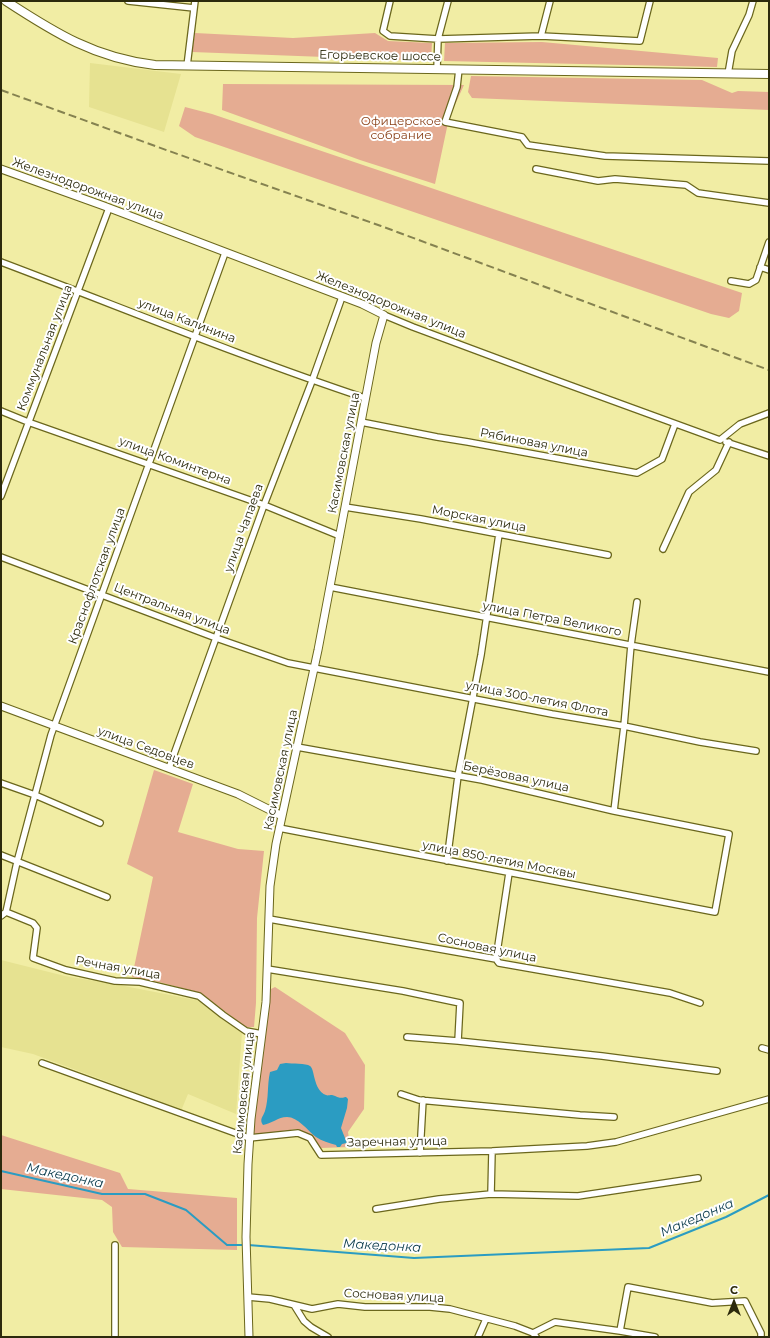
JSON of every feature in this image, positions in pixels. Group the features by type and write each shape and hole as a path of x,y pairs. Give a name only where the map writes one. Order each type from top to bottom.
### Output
{"main road":[{"name":"Егорьевское шоссе","path":"6,1 56,32 88,48 102,54 142,64 187,66 769,74"},
{"name":"Железнодорожная улица","path":"1,169 342,296 384,315"},
{"name":"Касимовская улица","path":"249,1337 246,1252 246,1192 249,1138 266,1002 271,874 279,828 314,669 376,343 384,315"},
{"name":"улица Седовцев","path":"1,706 238,794 282,816"}],"street":[{"path":"128,1 194,8"},
{"path":"187,66 195,1"},
{"path":"390,1 383,31 390,36 438,39 541,36 640,41 650,1"},
{"path":"437,69 438,39 448,1"},
{"path":"541,36 550,1"},
{"path":"728,74 732,51 749,15 753,1"},
{"path":"459,69 457,87 445,122 522,137 528,144 605,156 769,161"},
{"path":"536,169 598,181 614,179 686,185 698,193 769,203"},
{"name":"Коммунальная улица","path":"1,496 109,208"},
{"path":"731,281 749,284 756,280 769,242"},
{"name":"Краснофлотская улица","path":"6,912 17,862 50,735 150,464 225,253"},
{"name":"улица Калинина","path":"1,262 312,381 366,398"},
{"path":"760,267 769,270"},
{"name":"улица Чапаева","path":"169,768 264,505 312,381 342,296"},
{"name":"Железнодорожная улица","path":"384,315 407,325 675,424 769,456"},
{"name":"улица Коминтерна","path":"1,411 28,422 264,505 340,536"},
{"path":"720,440 740,424 769,413"},
{"name":"Рябиновая улица","path":"361,422 437,438 468,442 637,473 662,459 675,424"},
{"path":"663,549 689,492 716,470 729,442"},
{"name":"Морская улица","path":"345,507 421,519 608,555"},
{"path":"447,861 458,776 473,698 500,534"},
{"name":"Центральная улица","path":"1,557 216,638 287,663 314,669"},
{"name":"улица Петра Великого","path":"330,587 769,672"},
{"path":"614,810 624,726 631,645 637,602"},
{"name":"улица 300-летия Флота","path":"314,669 552,714 624,726 700,742 756,751"},
{"name":"Берёзовая улица","path":"297,747 490,782 729,834 715,912"},
{"path":"1,783 35,795 100,824"},
{"name":"улица 850-летия Москвы","path":"279,828 715,912"},
{"path":"1,855 107,897"},
{"path":"496,959 509,873"},
{"path":"1,916 6,912"},
{"name":"Речная улица","path":"6,912 33,923 37,928 33,958 73,972 115,981 140,982 199,996 246,1032 262,1034"},
{"name":"Сосновая улица","path":"269,919 496,959 499,963 670,993 700,1003"},
{"path":"267,969 403,991 460,1003 458,1041"},
{"path":"407,1037 602,1056 717,1071"},
{"path":"762,1048 769,1050"},
{"name":"Заречная улица","path":"42,1063 249,1138 298,1133 310,1138 321,1155 492,1151 587,1146 616,1142 769,1099"},
{"path":"401,1094 423,1100 614,1117"},
{"path":"420,1153 423,1100"},
{"path":"491,1194 492,1151"},
{"path":"376,1209 439,1199 491,1194 578,1196 698,1178"},
{"path":"115,1245 115,1337"},
{"path":"620,1331 628,1287 712,1303 745,1301 761,1333 761,1337"},
{"name":"Сосновая улица","path":"248,1297 270,1299 312,1309 338,1304 372,1307 430,1306 450,1309 515,1326 534,1335"},
{"path":"294,1305 304,1321 328,1337"},
{"path":"478,1337 486,1319"},
{"path":"534,1335 555,1322 654,1337"}],"shaded area":[{"path":"90,63 181,74 164,132 89,107"},
{"path":"1,960 65,976 201,1001 242,1032 236,1114 188,1094 181,1111 33,1054 1,1047"}],"green space":[{"path":"195,33 293,38 375,33 388,41 432,43 431,61 192,52"},
{"path":"542,42 718,58 717,67 444,61 445,43"},
{"path":"471,76 702,80 732,93 738,91 769,92 769,110 472,98 468,92"},
{"name":"Офицерское собрание","path":"223,84 464,85 449,118 435,184 360,160 222,110"},
{"path":"185,107 212,114 742,293 739,311 729,318 711,314 195,137 179,126"},
{"path":"154,770 193,784 178,832 238,849 264,851 257,918 256,1003 254,1027 245,1027 201,993 159,982 132,977 153,877 127,864"},
{"path":"275,987 345,1033 365,1065 364,1109 348,1132 350,1147 321,1148 313,1137 298,1129 252,1135 271,989"},
{"path":"1,1135 120,1173 128,1189 237,1198 237,1250 122,1247 113,1232 112,1207 102,1200 1,1189"}],"water":[{"path":"286,1063 310,1066 319,1089 322,1092 327,1095 340,1098 346,1097 348,1099 341,1128 347,1143 337,1147 336,1145 316,1137 299,1121 287,1117 263,1125 261,1120 265,1111 268,1096 270,1072 277,1070 280,1064"}],"waterway":[{"name":"Македонка","path":"1,1171 102,1194 145,1194 186,1210 227,1245 244,1245"},
{"name":"Македонка","path":"248,1245 414,1258 649,1248 726,1217 769,1195"}],"railway":[{"path":"1,90 381,226 769,370"}]}
